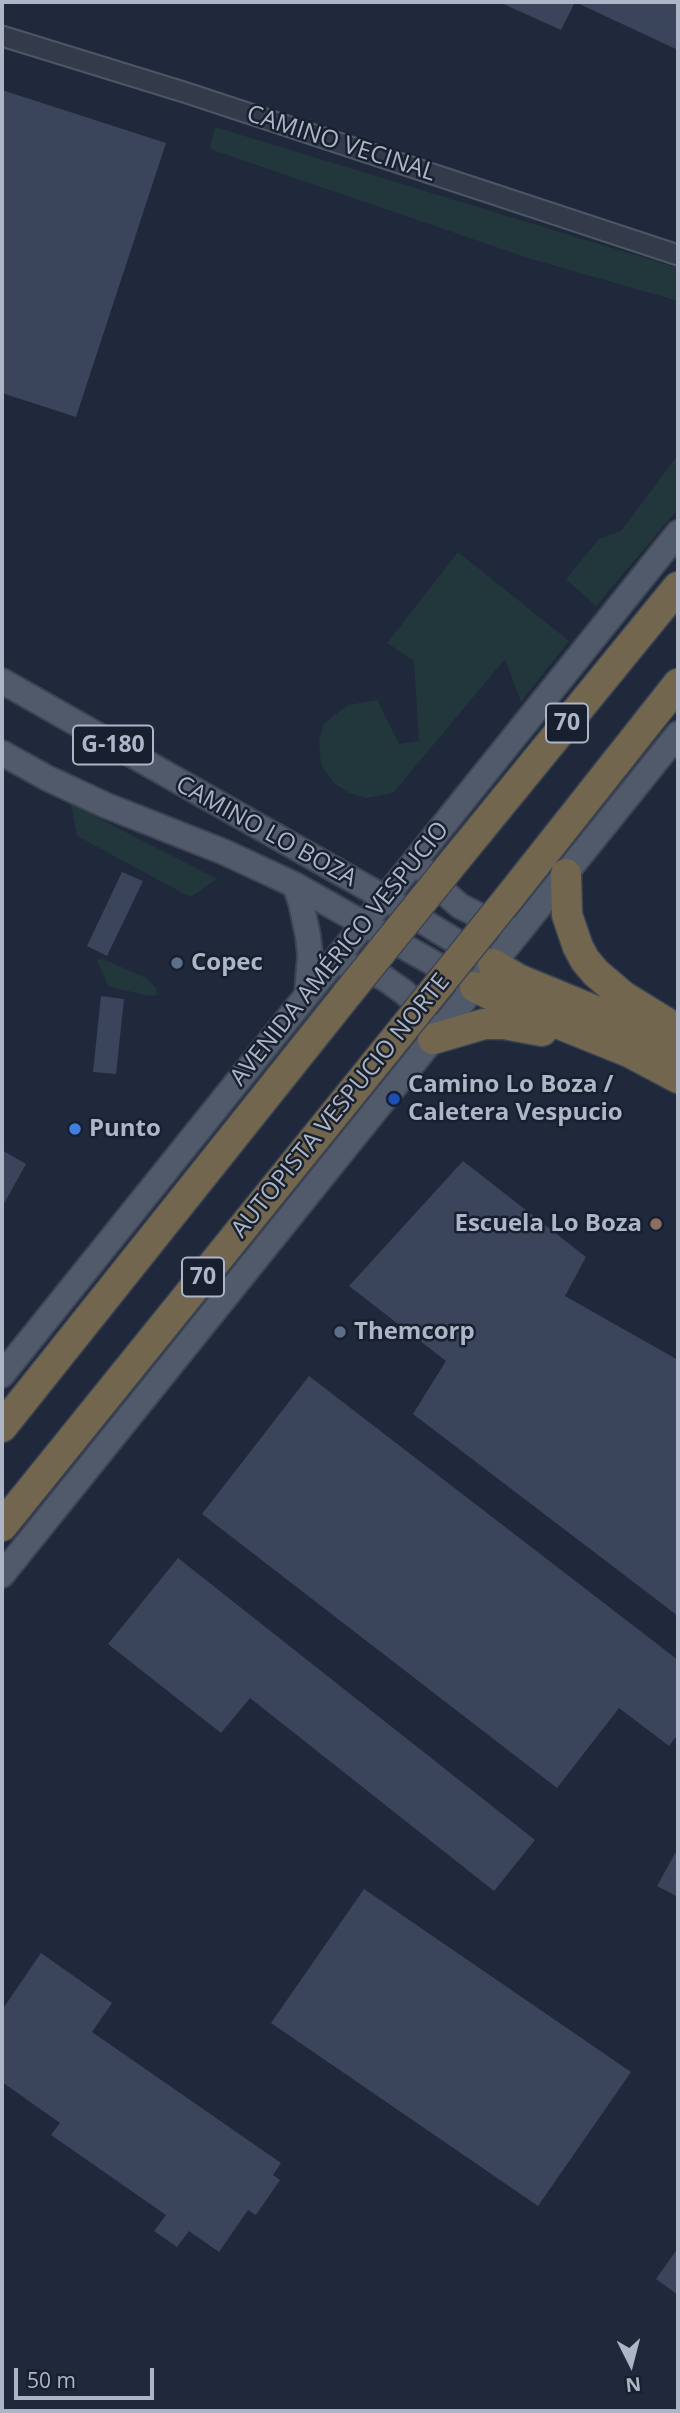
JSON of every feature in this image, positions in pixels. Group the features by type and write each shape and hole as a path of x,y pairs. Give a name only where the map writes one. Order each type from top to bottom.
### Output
{"highway":[{"name":"70","path":"2,1427 348,993 678,587"},
{"name":"AUTOPISTA VESPUCIO NORTE","path":"2,1526 678,684"},
{"path":"566,874 567,915 578,947 586,960 596,973 623,996 678,1030"},
{"name":"G-180","path":"484,975 512,1005 607,1042 678,1078"},
{"name":"G-180","path":"484,975 517,979 625,1023 678,1049"},
{"path":"433,1039 484,1024 504,1024 570,1038 607,1042"}],"main road":[{"name":"AVENIDA AMÉRICO VESPUCIO","path":"2,1375 678,533"},
{"name":"CAMINO LO BOZA","path":"2,681 385,898 484,975"},
{"path":"2,1575 678,734"},
{"name":"CAMINO LO BOZA","path":"2,753 47,778 106,805 224,852 295,885 365,924 484,975"},
{"path":"417,858 436,885 460,906 490,921 522,928"},
{"path":"295,885 302,903 308,936 310,955 307,995"},
{"path":"331,966 363,969 384,978 404,992 418,1005 433,1039"}],"street":[{"name":"CAMINO VECINAL","path":"2,36 187,93 678,255"}],"green space":[{"path":"215,127 678,268 678,301 531,259 210,149"},
{"path":"678,455 678,509 596,606 566,579 599,539 621,531"},
{"path":"458,552 569,641 521,702 505,659 393,793 366,798 349,793 335,784 321,765 319,740 324,723 348,705 377,700 399,744 419,741 414,661 387,643"},
{"path":"71,804 217,879 190,897 77,836"},
{"path":"103,959 146,978 156,988 157,995 148,996 108,986 97,960"}],"building":[{"path":"499,2 575,2 561,30"},
{"path":"575,2 678,2 678,50"},
{"path":"2,90 166,143 76,417 2,393"},
{"path":"122,872 143,881 107,956 87,946"},
{"path":"101,996 124,999 116,1074 93,1072"},
{"path":"2,1150 26,1164 2,1207"},
{"path":"463,1161 586,1257 565,1296 678,1360 678,1616 413,1414 446,1361 349,1286"},
{"path":"309,1376 678,1660 678,1734 669,1746 619,1708 557,1788 202,1514"},
{"path":"178,1558 535,1840 494,1891 250,1698 221,1733 108,1644"},
{"path":"678,1848 678,1897 657,1886"},
{"path":"364,1889 631,2072 538,2206 271,2023"},
{"path":"41,1953 112,2003 92,2032 281,2163 273,2175 280,2180 256,2215 248,2210 219,2252 189,2231 177,2247 154,2231 166,2215 51,2135 60,2123 2,2082 2,2010"},
{"path":"678,2248 678,2295 656,2279"}],"place":[{"name":"Copec","path":"177,963"},
{"name":"Camino Lo Boza / Caletera Vespucio","path":"394,1099"},
{"name":"Punto","path":"75,1129"},
{"name":"Escuela Lo Boza","path":"656,1224"},
{"name":"Themcorp","path":"340,1332"}]}
